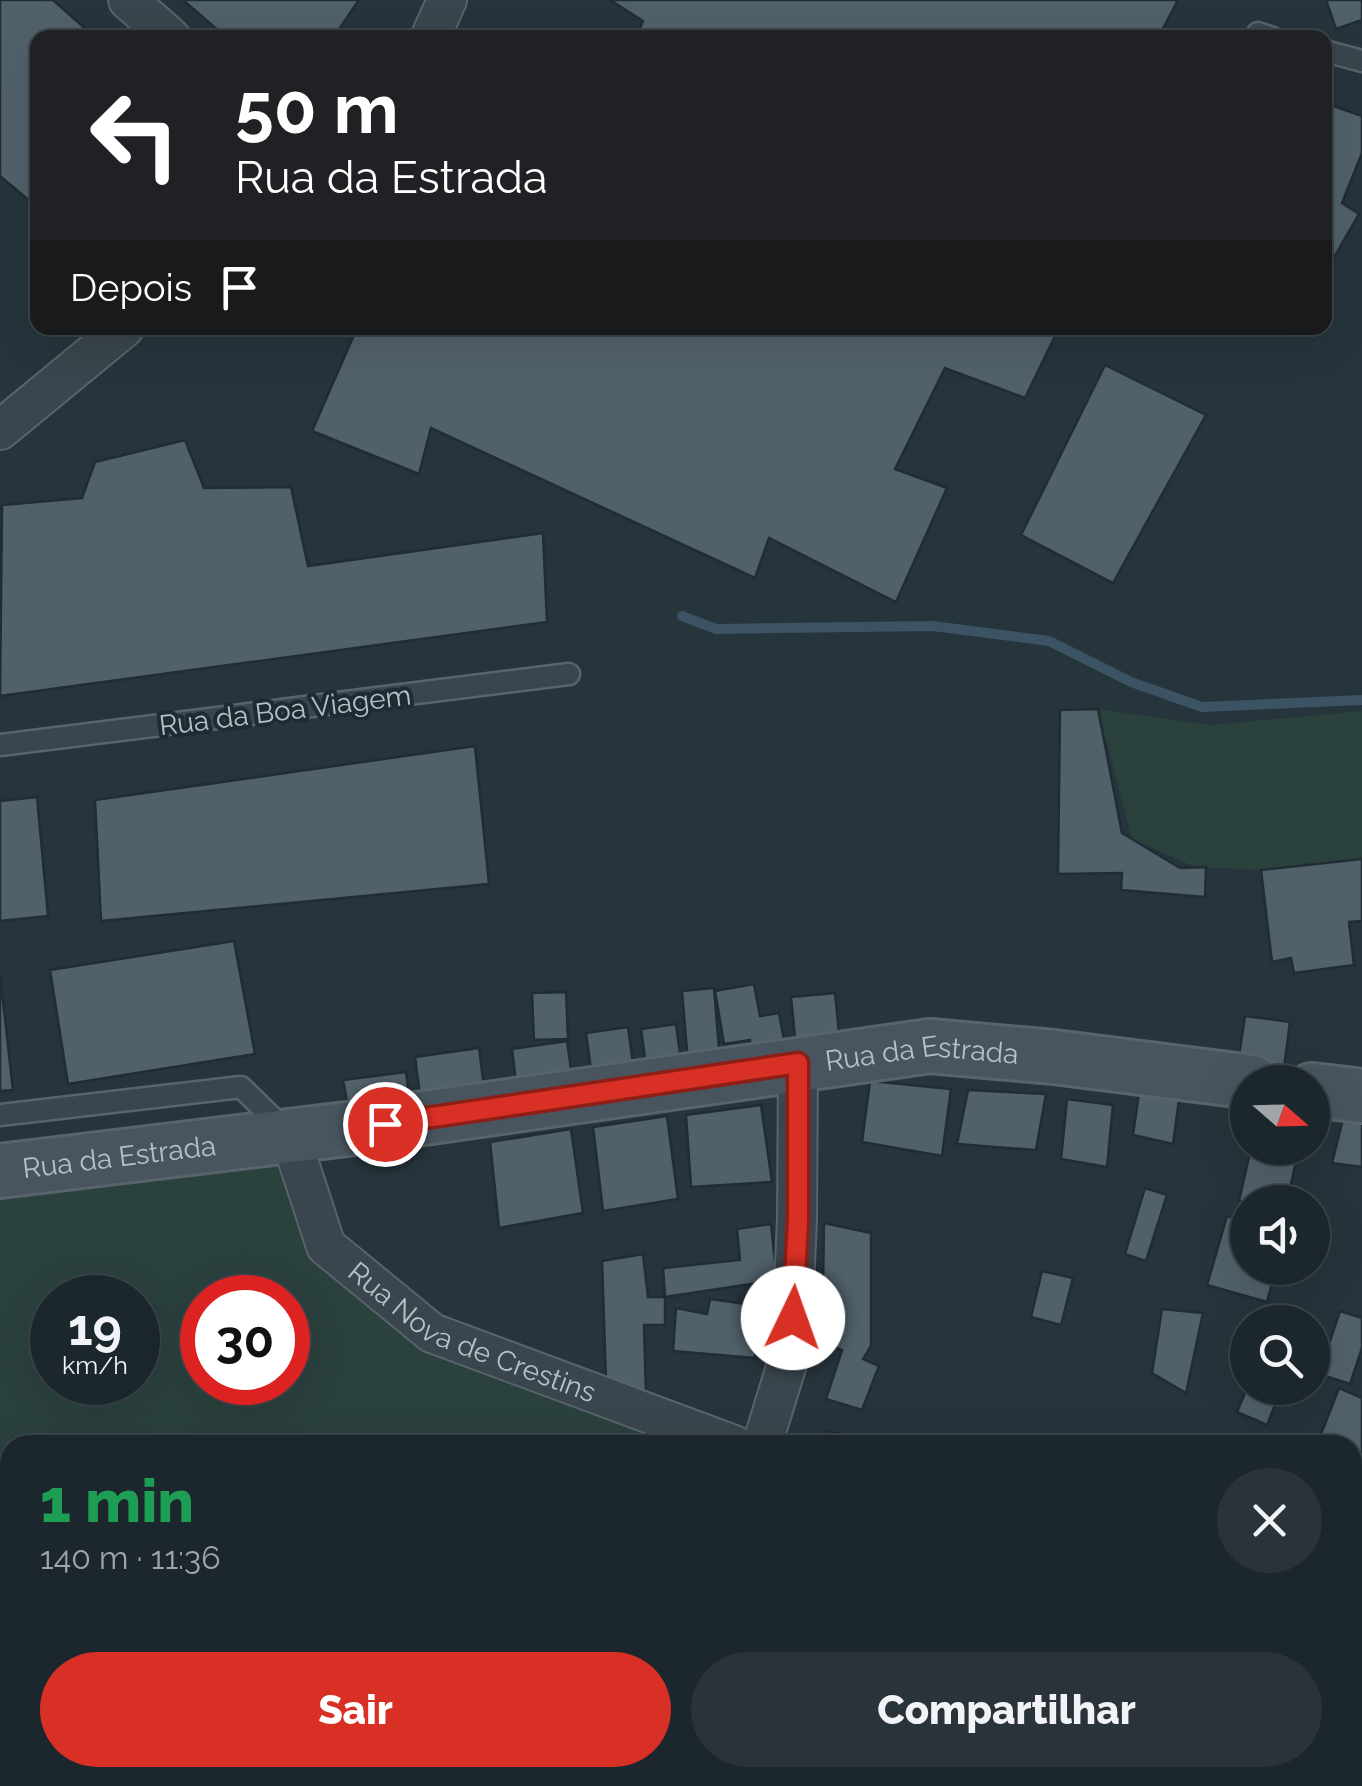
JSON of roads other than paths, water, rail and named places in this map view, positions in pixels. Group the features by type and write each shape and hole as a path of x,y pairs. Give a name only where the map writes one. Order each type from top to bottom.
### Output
{"street":[{"path":"128,0 162,30"},
{"path":"434,30 447,0"},
{"path":"0,430 115,335"},
{"name":"Rua da Estrada","path":"0,1170 290,1136 930,1046 1230,1079"},
{"path":"765,1435 791,1351 798,1220 798,1063"},
{"path":"1330,1092 1362,1096"},
{"name":"Rua Nova de Crestins","path":"290,1136 326,1246 432,1332 707,1435"}],"lane":[{"path":"1332,54 1362,62"},
{"name":"Rua da Boa Viagem","path":"0,745 569,674"},
{"path":"0,1115 241,1087 290,1136"}],"waterway":[{"path":"682,616 716,629 933,626 1049,641 1131,682 1202,707 1362,700"}]}
